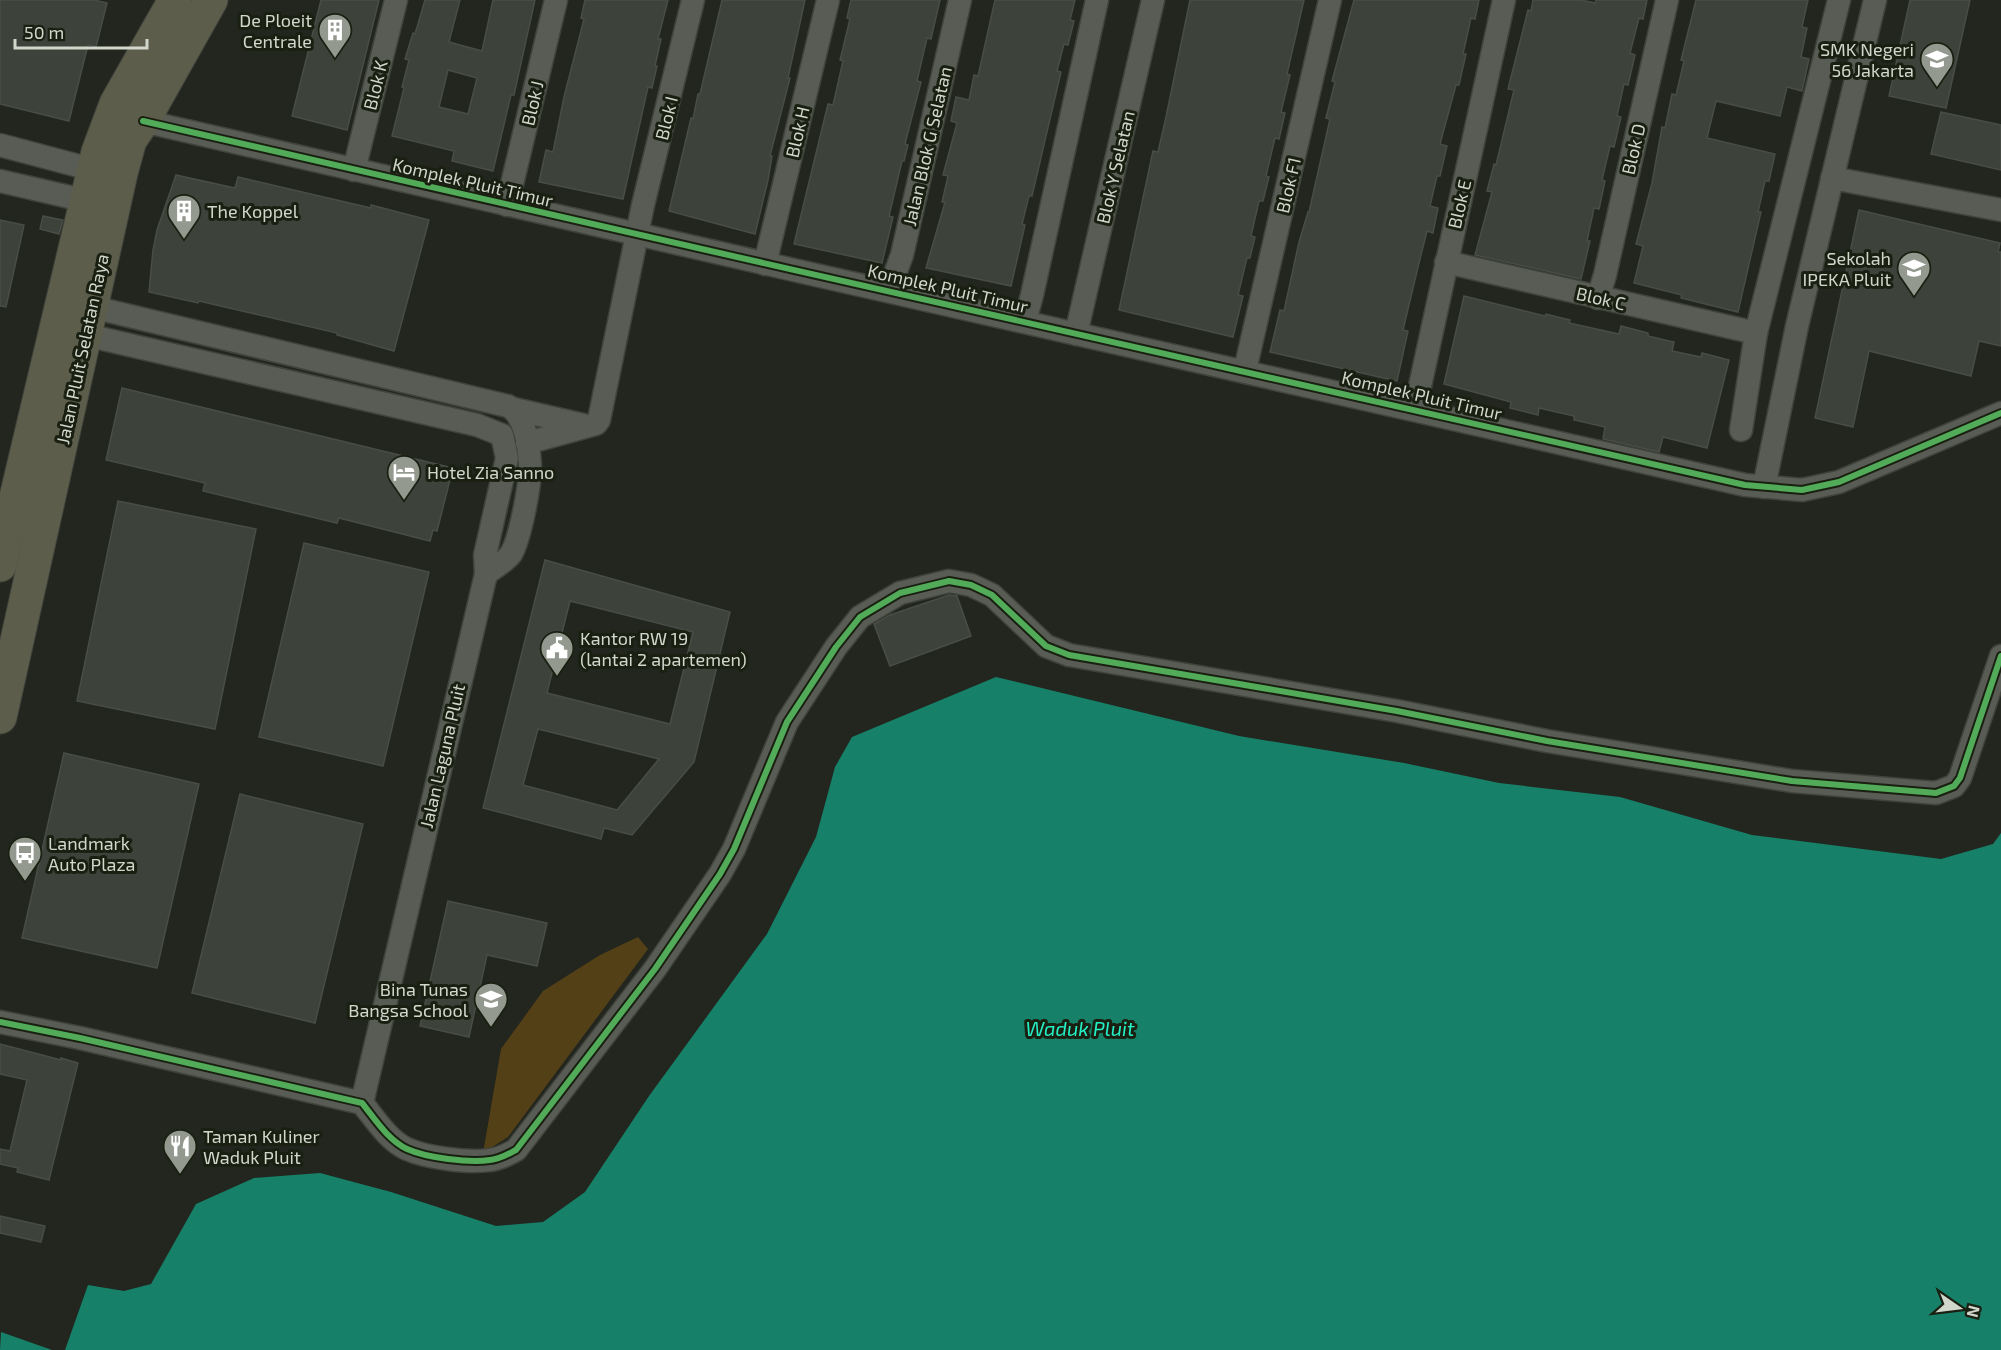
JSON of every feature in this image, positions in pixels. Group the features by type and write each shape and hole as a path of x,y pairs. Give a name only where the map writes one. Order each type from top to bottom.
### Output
{"highway":[{"name":"Jalan Pluit Selatan Raya","path":"0,565 98,152 116,104 178,16 211,0"},
{"name":"Jalan Pluit Selatan Raya","path":"2,698 121,173 130,140 143,121 178,16"}],"street":[{"name":"Blok K","path":"354,170 396,0"},
{"name":"Blok J","path":"507,205 556,0"},
{"name":"Blok I","path":"588,426 596,424 599,420 637,235 693,0"},
{"name":"Blok H","path":"765,264 828,0"},
{"name":"Jalan Blok G Selatan","path":"889,290 902,255 960,0"},
{"path":"1025,321 1096,0"},
{"name":"Blok Y Selatan","path":"1076,333 1153,0"},
{"name":"Blok F1","path":"1245,370 1330,0"},
{"name":"Blok E","path":"1415,409 1504,0"},
{"name":"Blok D","path":"1598,298 1666,0"},
{"path":"1741,430 1756,333 1839,0"},
{"path":"1755,486 1797,326 1875,0"},
{"name":"Komplek Pluit Timur","path":"143,121 765,264 1755,486 1802,490 1839,482 2001,413"},
{"path":"0,144 94,170"},
{"path":"1832,178 2001,210"},
{"path":"0,181 87,201"},
{"name":"Blok C","path":"1446,262 1756,333"},
{"path":"89,321 252,345 588,426"},
{"path":"89,321 246,373 252,345"},
{"name":"Jalan Laguna Pluit","path":"246,373 477,425 502,435 506,448 507,458 485,555 486,574 362,1103"},
{"path":"486,574 510,555 520,526 530,473 524,427 514,409"},
{"path":"527,443 588,426"},
{"path":"0,1022 80,1038 362,1103 391,1138 407,1149 428,1155 491,1160 506,1156 516,1150 655,969 720,874 734,849 787,722 836,647 860,617 900,593 949,581 971,585 992,595 1046,646 1069,655 1397,711 1547,741 1792,781 1936,793 1954,786 1960,778 2001,656"}],"shaded area":[{"path":"638,937 648,949 508,1137 483,1153 501,1049 543,991 600,955"}],"water":[{"name":"Waduk Pluit","path":"996,677 1239,736 1404,763 1499,783 1620,797 1752,835 1941,859 1993,844 2001,833 2001,1350 65,1350 88,1285 124,1291 151,1284 196,1204 254,1178 320,1173 391,1192 496,1226 543,1222 585,1192 649,1096 767,934 816,837 835,767 852,737"},
{"path":"1,1332 52,1350 0,1350"}],"building":[{"path":"0,0 94,0 107,3 96,47 88,45 69,121 0,104"},
{"name":"De Ploeit Centrale","path":"321,0 379,0 347,130 292,116"},
{"path":"425,0 460,0 449,42 482,51 493,0 535,0 514,95 511,95 493,171 452,161 454,151 392,136 409,60 405,59 413,33 415,34","holes":["448,70 477,78 468,114 439,107"]},
{"path":"585,0 668,0 658,39 661,39 655,66 657,66 652,88 648,87 623,199 539,182 546,150 553,152 584,19 581,18"},
{"path":"722,0 805,0 755,234 669,211"},
{"path":"851,0 940,0 931,39 927,38 917,81 921,82 905,144 908,145 889,216 893,217 882,263 794,244 828,104 833,105 843,61 840,60 850,19 847,18"},
{"path":"995,0 1075,0 1070,20 1074,21 1068,45 1064,44 1057,71 1061,72 1032,196 1029,196 1022,224 1025,225 1011,286 926,268 945,202 942,202 948,176 943,175 957,123 951,121 956,97 969,100 974,75 978,76"},
{"path":"1190,0 1304,0 1287,74 1290,75 1281,112 1285,113 1279,139 1275,138 1263,201 1259,201 1251,236 1255,237 1238,295 1243,296 1233,337 1119,310 1153,151 1158,152"},
{"path":"1354,0 1479,0 1475,19 1471,18 1459,85 1456,85 1440,144 1447,146 1430,206 1438,208 1433,233 1427,231 1403,330 1408,331 1397,381 1270,352 1280,310 1284,311 1299,242 1309,212 1330,119 1326,118 1335,82 1332,81"},
{"path":"1533,0 1581,0 1595,3 1596,0 1647,0 1643,19 1639,18 1630,53 1635,55 1628,85 1624,84 1617,116 1621,117 1614,147 1610,146 1602,180 1605,181 1599,209 1594,208 1587,241 1590,241 1581,279 1475,255 1492,192 1487,191 1494,164 1496,165 1514,90 1508,89 1528,10 1531,11"},
{"path":"1696,0 1808,0 1802,27 1807,28 1801,57 1809,59 1802,91 1787,87 1780,116 1716,101 1707,138 1775,154 1769,181 1765,181 1758,212 1761,212 1738,312 1681,298 1682,295 1634,283 1643,246 1636,244 1652,183 1662,127 1665,128 1672,94 1676,95 1684,61 1681,60"},
{"path":"1910,0 1970,0 1946,108 1889,96"},
{"path":"1941,112 2001,125 2001,170 1931,154"},
{"path":"176,175 235,188 238,177 371,208 371,205 429,220 394,351 337,335 337,333 199,301 198,303 149,292 157,230"},
{"name":"Sekolah IPEKA Pluit","path":"1859,210 2000,243 1998,252 2001,252 2001,346 1979,341 1971,376 1869,351 1853,427 1815,418"},
{"path":"43,216 63,220 59,234 40,229"},
{"path":"0,220 24,225 6,307 0,306"},
{"path":"1464,296 1545,316 1546,314 1570,320 1569,323 1619,334 1621,326 1674,342 1672,351 1701,357 1702,353 1729,360 1707,448 1663,437 1659,452 1603,439 1605,427 1574,420 1574,416 1539,408 1538,415 1510,408 1511,402 1444,384"},
{"path":"122,388 449,467 446,478 450,480 437,531 433,530 430,541 339,518 337,523 203,491 205,483 106,460"},
{"path":"118,501 256,529 215,729 77,701"},
{"path":"304,543 429,572 383,766 259,737"},
{"path":"545,560 730,612 694,762 632,835 604,828 601,839 483,808","holes":["570,601 693,632 670,724 547,693","538,729 659,759 617,810 523,785"]},
{"path":"949,595 957,596 971,636 890,666 874,624 890,615"},
{"path":"64,753 199,784 157,968 22,938"},
{"path":"240,794 363,824 315,1023 192,993"},
{"path":"448,901 547,923 537,966 487,955 469,1037 420,1026"},
{"path":"0,1044 78,1063 49,1180 17,1172 18,1168 0,1164 0,1149 10,1151 27,1080 0,1074"},
{"path":"0,1216 45,1226 41,1242 0,1233"}],"cycle path":[{"path":"143,121 1745,485 1802,490 1839,482 2001,413"},
{"path":"0,1022 80,1038 362,1103 382,1129 400,1145 425,1155 471,1161 497,1159 504,1156 516,1150 655,969 720,874 734,849 787,722 836,647 860,617 900,593 949,581 971,585 992,595 1046,646 1069,655 1397,711 1547,741 1792,781 1936,793 1954,786 1960,778 2001,656"}],"place":[{"name":"De Ploeit Centrale","path":"335,59"},
{"name":"SMK Negeri 56 Jakarta","path":"1937,88"},
{"name":"The Koppel","path":"184,240"},
{"name":"Sekolah IPEKA Pluit","path":"1914,297"},
{"name":"Hotel Zia Sanno","path":"404,501"},
{"name":"Kantor RW 19 (lantai 2 apartemen)","path":"557,677"},
{"name":"Landmark Auto Plaza","path":"25,882"},
{"name":"Bina Tunas Bangsa School","path":"491,1028"},
{"name":"Taman Kuliner Waduk Pluit","path":"180,1175"}]}
